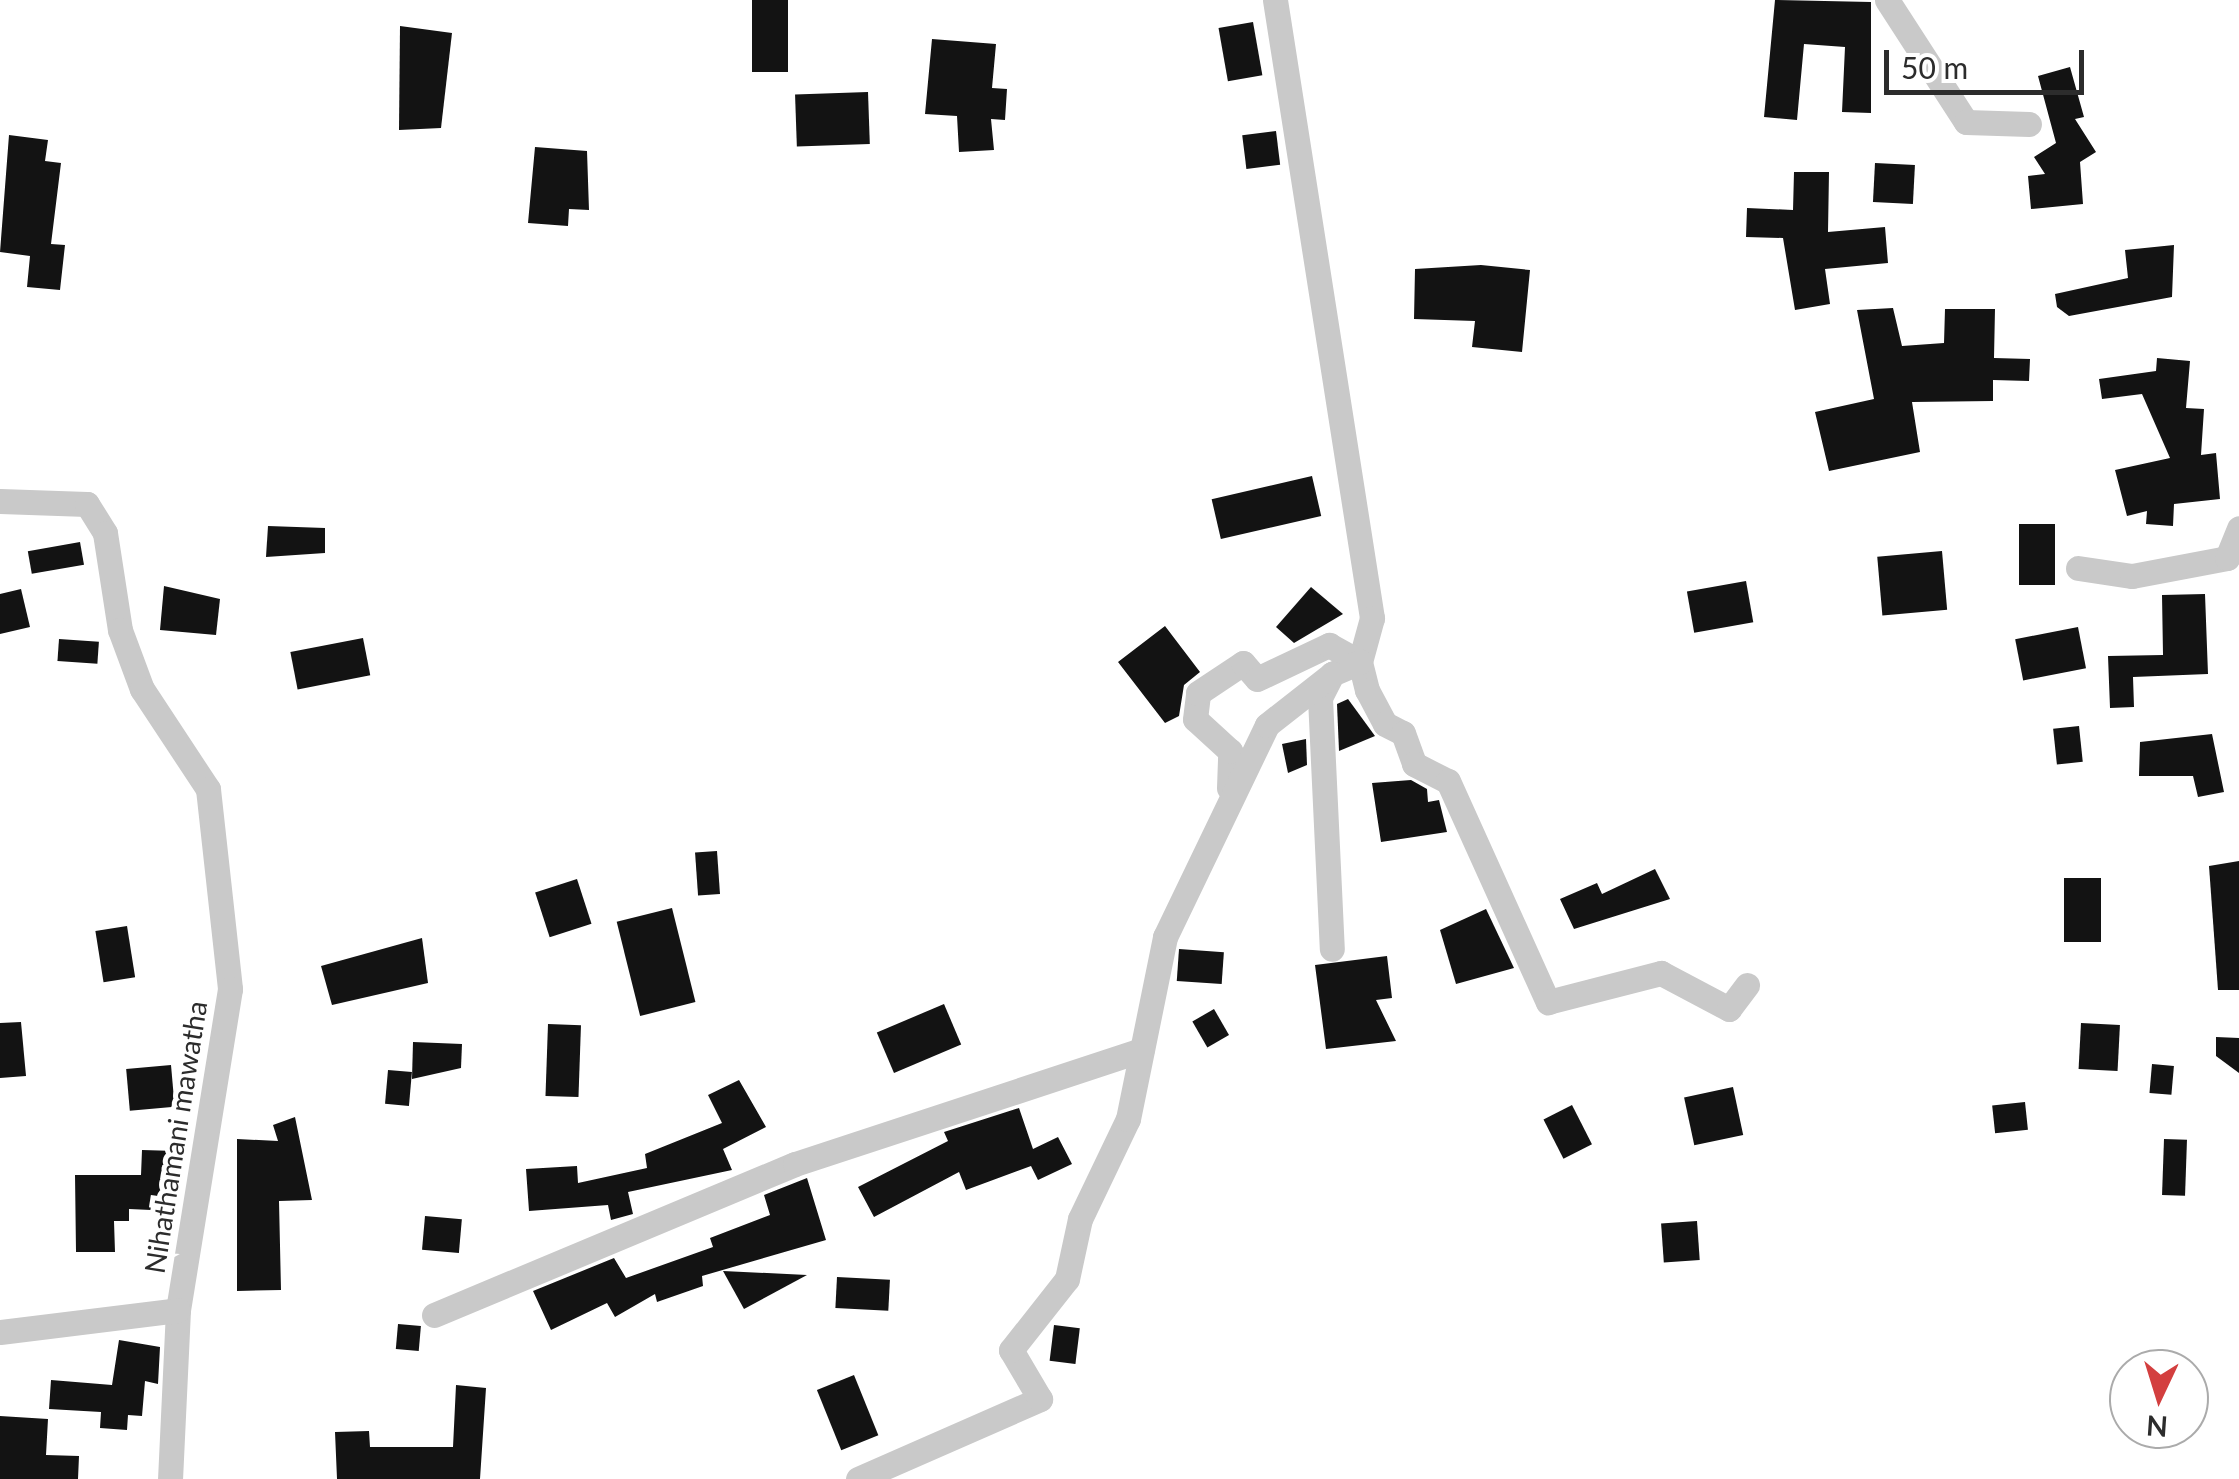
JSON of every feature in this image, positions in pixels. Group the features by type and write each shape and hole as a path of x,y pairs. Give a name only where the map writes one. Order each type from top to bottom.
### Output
{"street":[{"path":"1275,0 1372,618 1360,662"},
{"path":"1887,0 1966,122 2030,124"},
{"name":"Nihathamani mawatha","path":"0,501 87,504 106,533 120,630 142,689 208,789 230,989 178,1310 170,1479"},
{"path":"2078,568 2132,576 2227,558 2239,528"},
{"path":"1221,828 1234,765 1195,719 1198,693 1243,663 1257,679 1328,645 1360,662 1414,764 1448,781 1548,1002 1661,973 1729,1009 1747,985"},
{"path":"858,1479 1040,1399 1011,1350 1067,1279 1080,1219 1128,1120 1165,937 1221,828 1266,725 1332,674 1360,662"},
{"path":"1332,674 1320,698 1318,744 1329,784 1321,828 1332,949"},
{"path":"434,1315 795,1164 1142,1050"},
{"path":"0,1332 178,1310"}],"building":[{"path":"752,0 788,0 788,72 752,72"},
{"path":"1775,0 1871,2 1871,113 1842,112 1845,47 1804,44 1797,120 1764,117"},
{"path":"1253,22 1262,75 1228,81 1219,28"},
{"path":"400,26 452,33 441,128 399,130"},
{"path":"932,39 996,44 992,88 1007,89 1005,120 991,119 994,150 959,152 957,116 925,114"},
{"path":"2070,67 2084,117 2075,119 2096,152 2080,162 2083,204 2031,209 2028,176 2045,174 2034,157 2056,143 2038,76"},
{"path":"868,92 870,144 797,147 795,95"},
{"path":"1276,131 1280,165 1246,169 1242,135"},
{"path":"9,135 48,140 45,161 61,163 51,244 65,245 60,290 27,287 30,256 0,252"},
{"path":"535,147 587,151 589,210 569,209 568,226 528,223"},
{"path":"1875,163 1915,165 1913,204 1873,202"},
{"path":"1794,172 1829,172 1828,232 1885,227 1888,263 1825,269 1830,304 1795,310 1783,238 1746,237 1747,208 1793,210"},
{"path":"2174,245 2172,297 2069,316 2057,307 2055,294 2128,278 2125,250"},
{"path":"1481,265 1530,270 1522,352 1472,347 1475,321 1414,319 1415,269"},
{"path":"1893,308 1902,346 1944,343 1945,309 1995,309 1994,358 2030,359 2029,381 1993,380 1993,401 1912,402 1920,452 1829,471 1815,412 1874,399 1857,310"},
{"path":"2157,358 2190,361 2186,408 2204,409 2201,455 2216,453 2220,499 2174,504 2173,526 2146,524 2147,511 2127,516 2115,470 2170,458 2142,394 2102,399 2099,379 2156,371"},
{"path":"1312,476 1321,516 1221,539 1212,499"},
{"path":"2019,524 2055,524 2055,585 2019,585"},
{"path":"268,526 325,528 325,553 266,557"},
{"path":"80,542 84,565 32,574 28,551"},
{"path":"1942,551 1947,610 1882,615 1877,557"},
{"path":"1746,581 1753,622 1694,633 1687,591"},
{"path":"164,586 220,599 216,635 160,630"},
{"path":"1311,587 1343,614 1294,643 1276,627"},
{"path":"21,589 30,627 0,634 0,594"},
{"path":"2205,594 2208,674 2133,677 2134,707 2110,708 2108,656 2163,655 2162,595"},
{"path":"1165,626 1200,672 1184,685 1179,716 1165,723 1118,662"},
{"path":"2078,627 2086,668 2023,680 2015,639"},
{"path":"363,638 370,675 298,689 290,652"},
{"path":"59,639 99,642 97,664 57,661"},
{"path":"1348,699 1375,736 1339,751 1337,704"},
{"path":"2079,726 2083,762 2057,765 2053,729"},
{"path":"2212,734 2224,792 2198,797 2193,776 2139,776 2140,742"},
{"path":"1306,739 1307,765 1288,773 1282,744"},
{"path":"1411,780 1427,789 1428,802 1439,800 1447,832 1381,842 1372,783"},
{"path":"717,851 720,894 698,895 695,853"},
{"path":"2239,861 2239,990 2218,990 2209,866"},
{"path":"1655,869 1670,899 1574,929 1560,899 1597,883 1602,894"},
{"path":"2064,878 2101,878 2101,942 2064,942"},
{"path":"577,879 592,924 550,937 535,893"},
{"path":"672,908 695,1002 640,1016 617,922"},
{"path":"1486,909 1514,968 1456,984 1440,930"},
{"path":"127,926 135,977 104,982 95,931"},
{"path":"422,938 428,983 332,1005 321,966"},
{"path":"1179,949 1224,952 1222,984 1177,981"},
{"path":"1387,956 1392,998 1376,1000 1396,1041 1326,1049 1315,965"},
{"path":"944,1004 961,1045 894,1073 877,1033"},
{"path":"1214,1009 1229,1035 1207,1047 1192,1021"},
{"path":"21,1022 26,1076 0,1078 0,1023"},
{"path":"2081,1023 2120,1025 2118,1071 2079,1069"},
{"path":"548,1024 581,1025 578,1097 545,1096"},
{"path":"2216,1037 2239,1038 2239,1073 2216,1056"},
{"path":"413,1042 462,1044 461,1068 412,1079"},
{"path":"2152,1064 2174,1066 2171,1095 2149,1093"},
{"path":"171,1065 175,1107 130,1111 126,1069"},
{"path":"388,1070 412,1072 409,1106 385,1104"},
{"path":"739,1080 766,1127 723,1149 732,1170 628,1192 633,1214 611,1220 608,1205 529,1211 526,1169 577,1166 578,1183 647,1168 645,1154 722,1123 708,1095"},
{"path":"1733,1087 1743,1135 1694,1145 1684,1097"},
{"path":"2025,1102 2028,1130 1995,1133 1992,1105"},
{"path":"1572,1105 1592,1144 1563,1159 1543,1120"},
{"path":"1019,1108 1033,1149 1058,1137 1072,1164 1038,1180 1031,1166 966,1190 959,1172 874,1217 858,1187 948,1141 944,1132"},
{"path":"295,1117 312,1200 279,1201 281,1290 237,1291 237,1139 278,1141 273,1125"},
{"path":"2164,1139 2187,1140 2185,1196 2162,1195"},
{"path":"142,1150 176,1151 173,1211 129,1209 129,1221 114,1221 115,1252 76,1252 75,1175 141,1175"},
{"path":"807,1178 826,1240 702,1276 703,1286 657,1302 655,1294 615,1317 607,1303 551,1330 533,1291 614,1258 626,1278 713,1247 710,1238 770,1215 764,1195"},
{"path":"425,1216 462,1219 459,1253 422,1250"},
{"path":"1697,1221 1700,1260 1664,1262 1661,1224"},
{"path":"723,1271 807,1275 744,1309"},
{"path":"837,1277 890,1280 888,1311 835,1308"},
{"path":"398,1324 421,1326 419,1351 396,1349"},
{"path":"1054,1325 1080,1328 1075,1364 1050,1361"},
{"path":"119,1340 160,1347 158,1384 145,1381 142,1416 128,1415 127,1430 100,1428 101,1412 49,1409 51,1380 112,1385"},
{"path":"854,1375 878,1435 841,1450 817,1390"},
{"path":"456,1385 486,1388 480,1479 337,1479 335,1432 369,1431 370,1447 453,1447"},
{"path":"0,1416 48,1419 46,1455 79,1456 78,1479 0,1479"}]}
